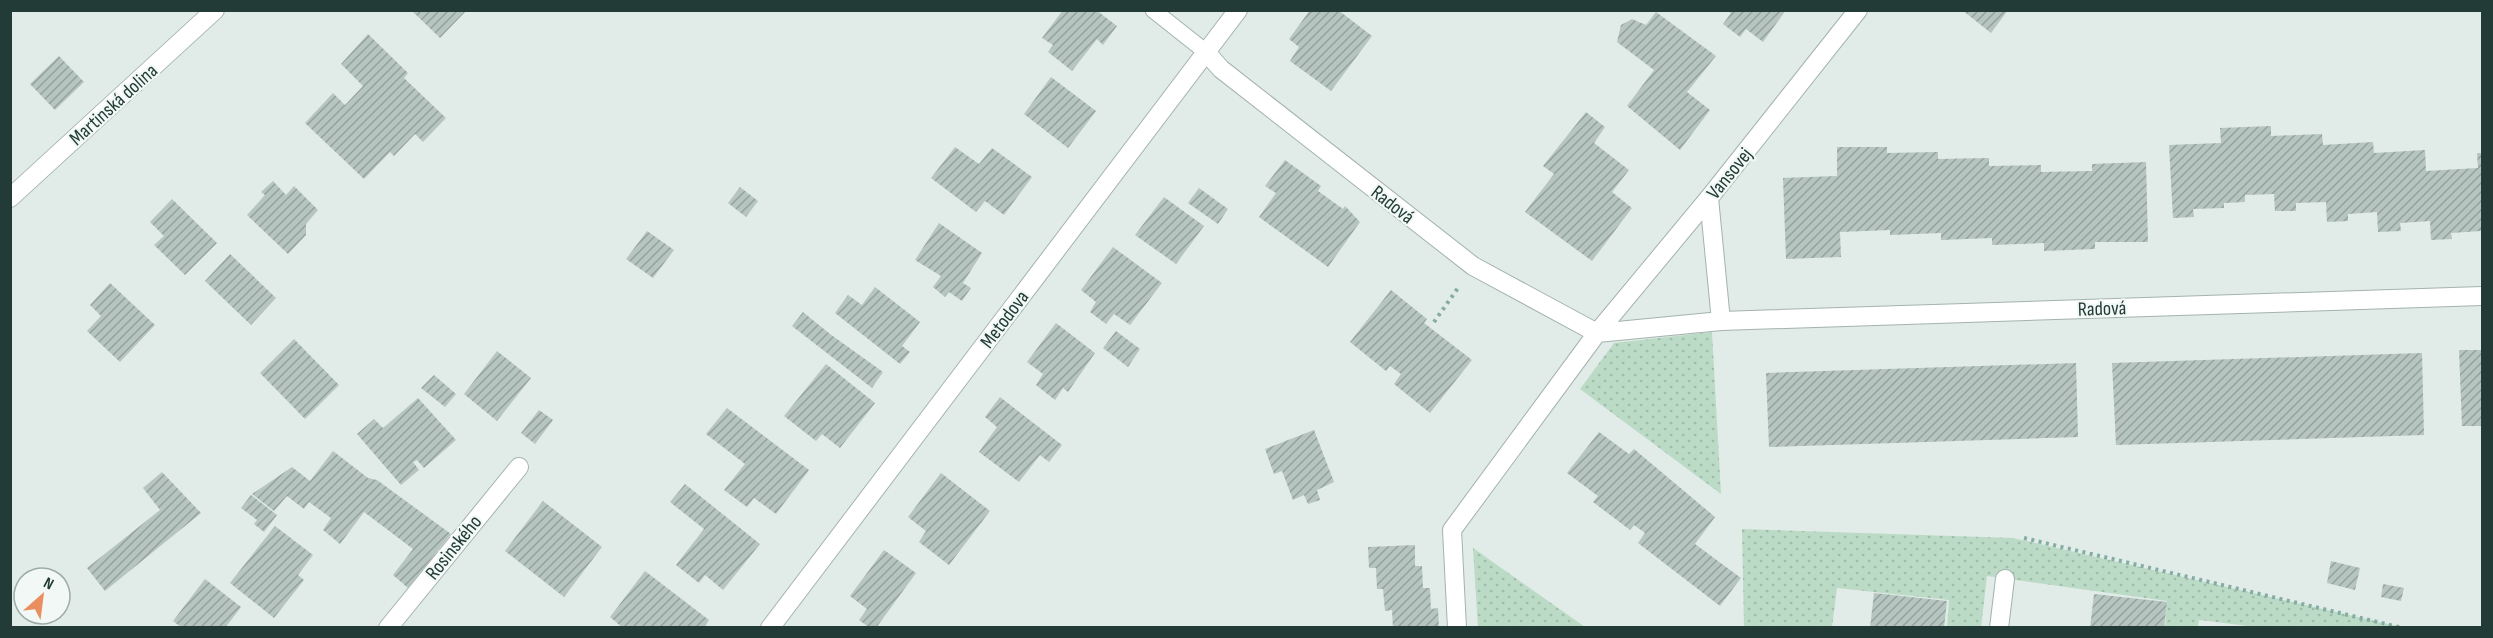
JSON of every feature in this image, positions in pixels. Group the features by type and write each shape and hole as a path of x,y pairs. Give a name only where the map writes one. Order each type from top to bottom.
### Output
{"street":[{"name":"Martinská dolina","path":"10,198 215,10"},
{"name":"Metodova","path":"770,627 1238,10"},
{"name":"Vansovej","path":"1597,333 1709,198 1858,10"},
{"name":"Radová","path":"1206,52 1221,69 1473,266 1597,333 1721,321 2482,296"},
{"path":"1709,198 1721,321"},
{"path":"1457,627 1452,530 1597,333"},
{"name":"Rosinského","path":"388,627 519,467"},
{"path":"1999,627 2005,579"}],"lane":[{"path":"1153,10 1206,52"}],"path":[{"path":"1434,322 1473,266"},
{"path":"2024,538 2403,627"}],"green space":[{"path":"1712,332 1721,494 1580,389 1614,343"},
{"path":"1742,529 2013,538 2401,627 2265,628 2199,620 2198,627 2165,627 2167,601 1987,576 1981,627 1947,627 1949,600 1837,588 1832,627 1744,627"},
{"path":"1473,548 1585,627 1478,627"}],"building":[{"path":"411,10 467,10 440,38"},
{"path":"1063,10 1096,10 1117,26 1103,45 1097,39 1072,71 1048,52 1053,45 1042,38"},
{"path":"1310,10 1338,10 1372,36 1331,91 1290,61 1299,47 1289,39"},
{"path":"1727,10 1786,10 1763,42 1746,29 1740,37 1723,24 1731,13"},
{"path":"1962,10 2008,10 1991,33"},
{"path":"1656,12 1716,56 1687,92 1710,110 1680,150 1627,106 1654,70 1617,42 1621,25 1632,19 1646,25"},
{"path":"368,34 408,73 404,78 446,118 423,142 415,134 394,156 390,152 364,179 305,123 333,93 345,105 363,86 341,64"},
{"path":"59,56 84,82 55,110 30,84"},
{"path":"1051,77 1096,111 1068,148 1024,114"},
{"path":"1586,112 1605,127 1594,143 1629,170 1612,192 1632,208 1592,261 1525,212 1554,174 1543,166"},
{"path":"2271,126 2271,136 2322,134 2323,145 2373,142 2374,153 2425,150 2426,171 2478,168 2477,153 2482,153 2481,231 2451,233 2452,239 2431,240 2430,221 2400,223 2401,231 2378,232 2377,212 2348,214 2348,221 2327,222 2326,202 2296,203 2296,211 2275,211 2274,194 2245,195 2245,202 2224,203 2224,208 2193,209 2194,217 2173,218 2169,145 2221,143 2220,128"},
{"path":"955,147 979,164 992,148 1032,177 1004,215 985,201 976,212 931,178"},
{"path":"1837,147 1887,147 1887,153 1938,152 1938,159 1989,158 1989,166 2041,165 2041,172 2092,171 2092,164 2146,162 2148,242 2095,242 2095,249 2044,251 2044,243 1992,245 1992,238 1941,240 1941,233 1890,235 1890,230 1840,232 1841,257 1786,259 1783,178 1837,176"},
{"path":"1285,160 1321,186 1318,191 1343,209 1345,206 1360,222 1328,267 1259,217 1276,193 1265,186"},
{"path":"273,181 286,195 294,186 318,210 306,224 306,235 288,254 247,215 265,195 261,192"},
{"path":"740,187 758,201 746,217 728,203"},
{"path":"1199,188 1228,209 1218,224 1188,203"},
{"path":"1164,197 1204,226 1176,264 1135,235"},
{"path":"172,199 217,243 185,275 154,245 164,236 150,222"},
{"path":"939,223 982,253 963,283 971,288 962,301 949,292 945,297 933,287 941,276 915,260"},
{"path":"647,231 674,250 653,278 626,259"},
{"path":"1113,247 1162,283 1130,325 1114,314 1106,324 1090,312 1096,302 1081,290"},
{"path":"230,254 276,298 251,325 205,281"},
{"path":"110,283 155,325 120,362 87,331 101,316 90,305"},
{"path":"875,287 920,322 902,346 910,352 900,364 835,313 848,295 862,305"},
{"path":"1391,290 1427,319 1424,323 1472,360 1430,413 1394,384 1401,374 1390,366 1386,371 1350,342"},
{"path":"803,312 883,372 872,388 792,326"},
{"path":"1056,323 1095,353 1068,392 1063,388 1055,400 1036,385 1043,374 1027,362"},
{"path":"1116,331 1140,349 1128,367 1103,348"},
{"path":"294,339 339,385 305,419 260,373"},
{"path":"2459,350 2482,350 2482,426 2462,426"},
{"path":"497,351 531,378 497,421 464,394"},
{"path":"2422,353 2424,435 2116,445 2112,363"},
{"path":"2076,363 2078,437 1769,447 1766,373"},
{"path":"826,364 875,403 840,448 822,434 816,441 784,416"},
{"path":"434,375 456,394 445,407 421,388"},
{"path":"1000,397 1062,445 1049,462 1040,455 1019,482 979,452 997,427 985,417"},
{"path":"418,398 456,440 424,468 417,460 413,462 419,470 401,485 357,434 374,419 383,428"},
{"path":"727,408 809,470 776,514 754,498 747,507 724,490 745,464 706,434"},
{"path":"539,410 553,420 535,444 521,433"},
{"path":"1314,430 1334,482 1317,490 1320,500 1308,504 1304,495 1293,500 1282,471 1274,474 1265,449"},
{"path":"1599,432 1629,454 1634,449 1715,517 1695,544 1741,578 1720,606 1638,543 1645,533 1634,525 1630,530 1593,502 1598,496 1567,473"},
{"path":"333,451 368,478 377,480 451,534 408,588 393,575 413,549 364,512 340,544 323,530 331,518 309,502 304,509 287,496 274,511 252,494 292,467 310,481"},
{"path":"162,472 201,513 105,591 87,568 160,510 143,488"},
{"path":"941,473 990,511 949,565 919,542 926,531 908,517"},
{"path":"685,484 760,544 723,590 705,575 699,583 676,565 704,529 670,502"},
{"path":"251,495 277,515 264,532 254,524 257,520 241,508"},
{"path":"543,501 602,547 564,597 505,551"},
{"path":"275,526 313,555 298,575 304,580 274,618 230,583"},
{"path":"1415,545 1415,566 1422,566 1423,588 1430,588 1431,609 1438,608 1439,628 1393,628 1392,610 1385,611 1383,589 1377,589 1376,568 1369,568 1368,547"},
{"path":"884,550 916,573 876,628 870,628 859,620 867,609 850,596"},
{"path":"2331,561 2360,568 2355,590 2327,583"},
{"path":"645,571 709,620 704,628 623,628 610,617"},
{"path":"205,579 241,607 225,628 182,628 173,621"},
{"path":"2383,584 2404,588 2401,601 2381,597"},
{"path":"1874,593 1947,601 1944,628 1870,628"},
{"path":"2094,594 2167,602 2164,628 2090,628"}]}
